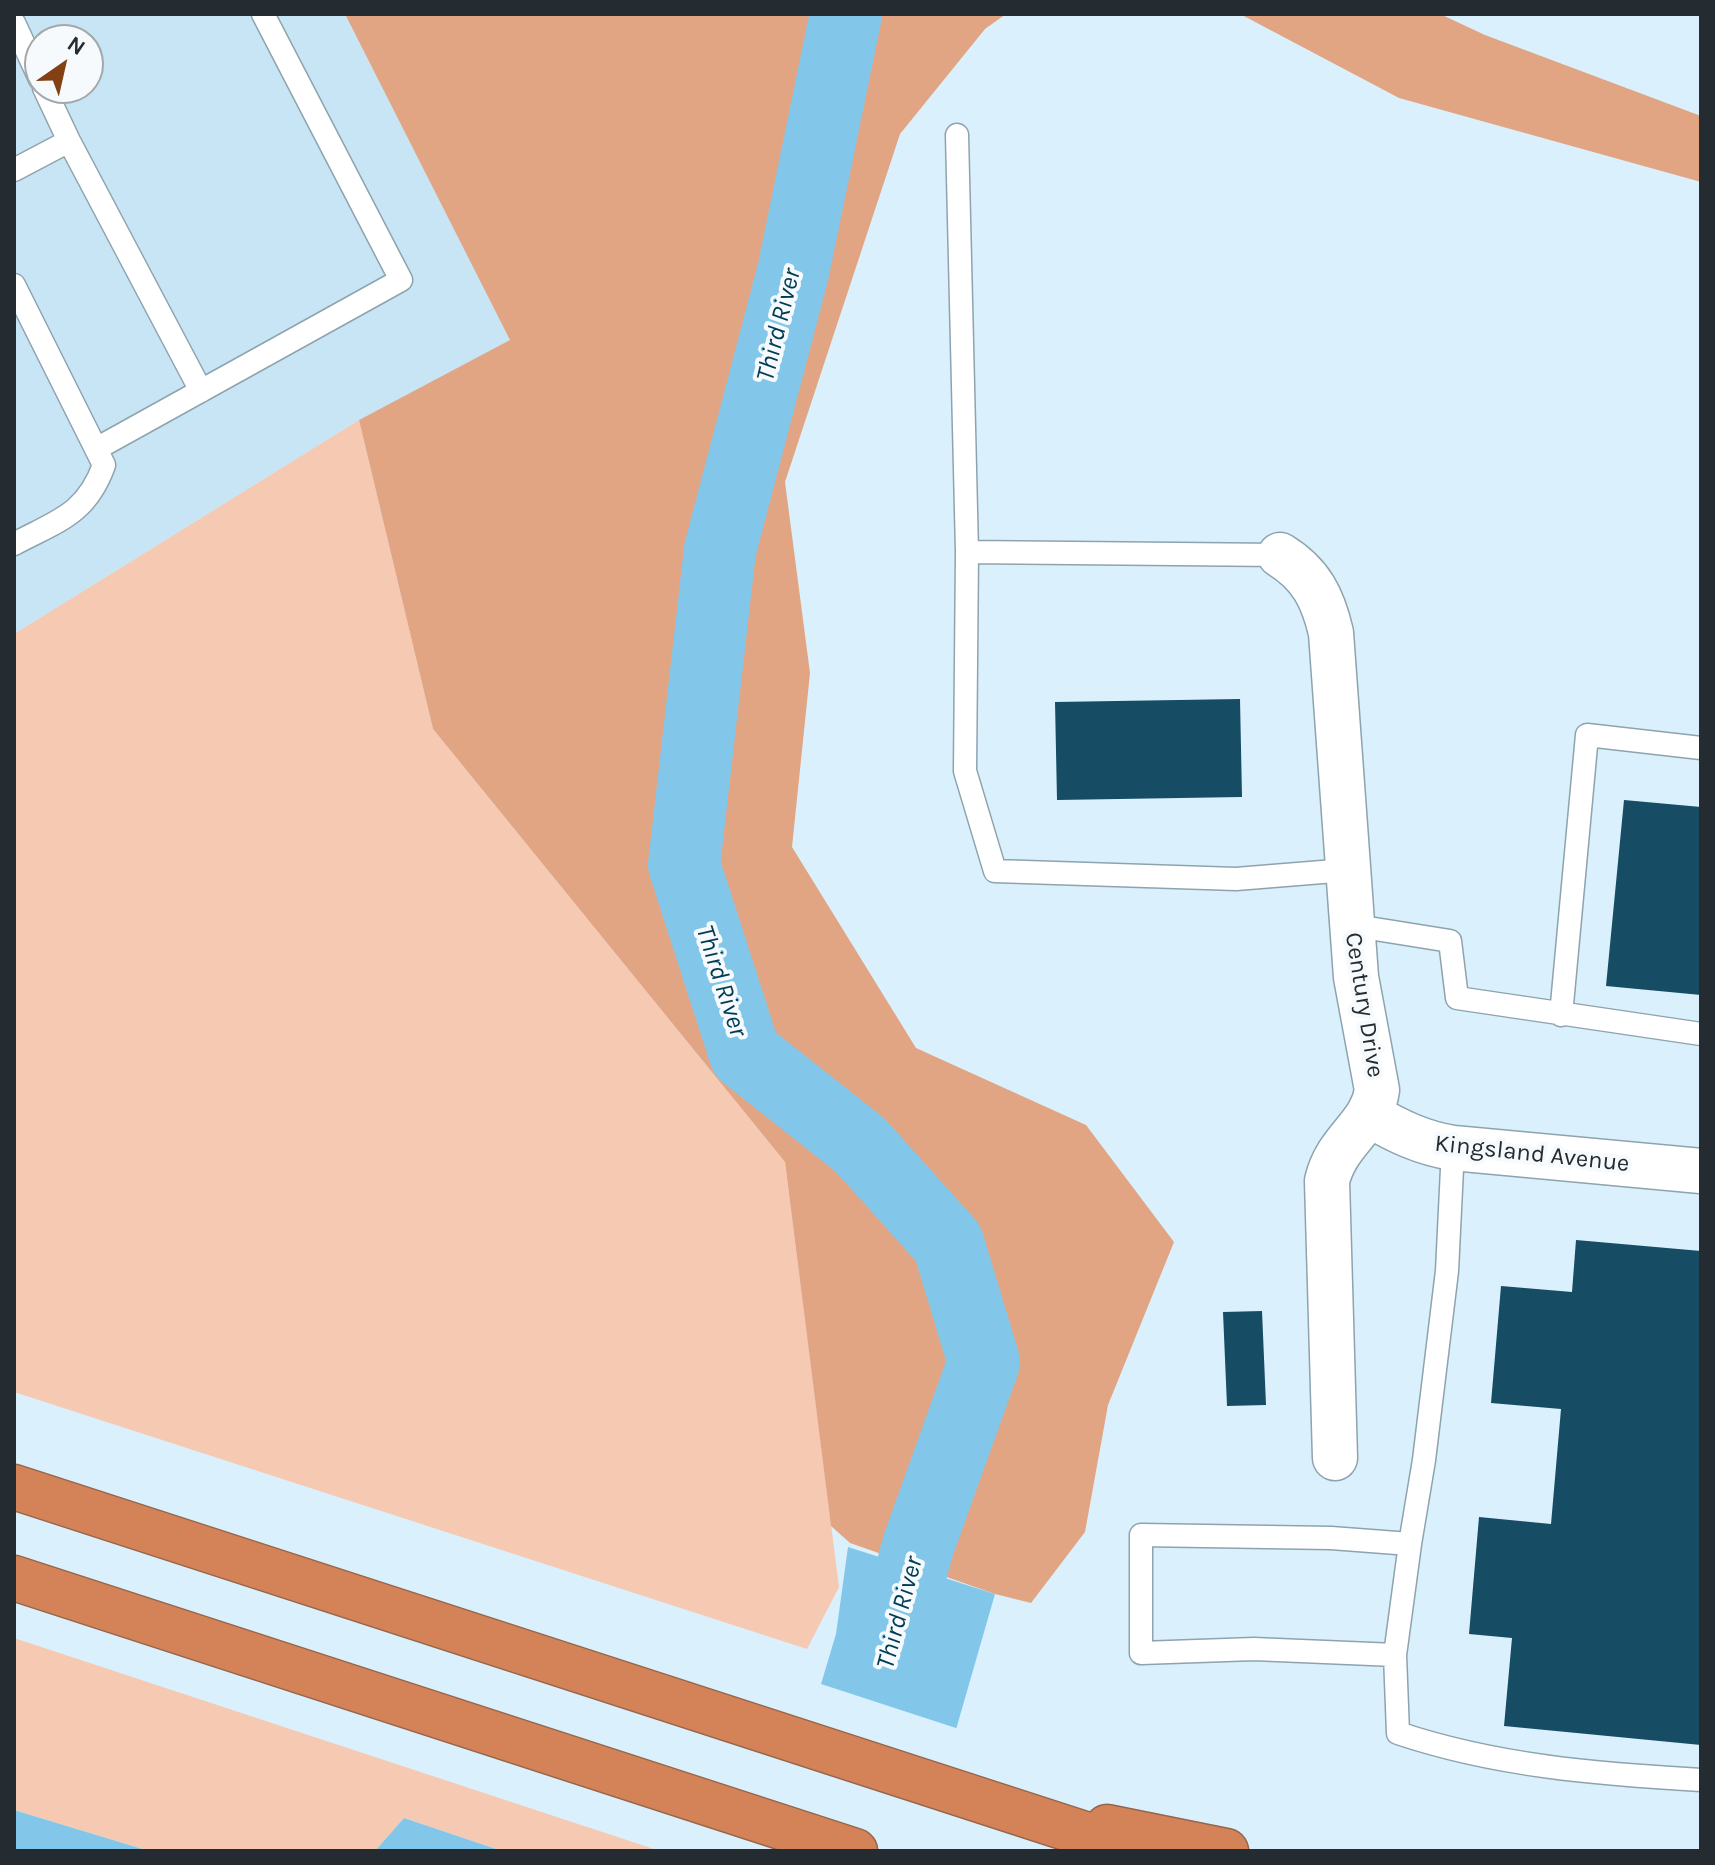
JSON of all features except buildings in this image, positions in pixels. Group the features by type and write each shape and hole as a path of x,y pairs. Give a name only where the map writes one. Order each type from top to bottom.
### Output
{"highway":[{"path":"14,1487 1137,1851"},
{"path":"14,1578 855,1851"},
{"path":"985,1801 1226,1851"}],"street":[{"name":"Century Drive","path":"1280,555 1299,567 1315,588 1331,633 1352,931 1361,1008 1375,1073 1375,1104 1370,1115"},
{"name":"Kingsland Avenue","path":"1370,1115 1409,1136 1453,1148 1701,1171"},
{"path":"1335,1458 1327,1181 1337,1153 1370,1115"}],"lane":[{"path":"96,449 401,280 263,14"},
{"path":"14,23 24,45"},
{"path":"52,104 201,391"},
{"path":"957,135 967,552 965,771 995,871 1236,879 1347,870"},
{"path":"14,170 69,141"},
{"path":"14,285 104,465 97,484 77,511 14,544"},
{"path":"967,552 1280,555"},
{"path":"1561,1015 1587,735 1701,748"},
{"path":"1352,931 1375,929 1450,941 1457,998 1701,1034"},
{"path":"1453,1148 1447,1271 1424,1460 1395,1655 1398,1733 1449,1750 1587,1773 1701,1780"},
{"path":"1395,1655 1254,1649 1141,1653 1141,1535 1331,1538 1410,1544"}],"shaded area":[{"path":"14,14 345,14 511,340 359,420 14,634"},
{"path":"345,14 1006,14 985,29 900,134 785,482 810,673 792,847 916,1048 1086,1125 1174,1242 1108,1405 1085,1532 1031,1603 995,1594 850,1543 831,1526 785,1162 433,729 359,420 510,340"},
{"path":"1240,14 1440,14 1485,35 1701,116 1701,182 1399,98"},
{"path":"359,420 433,729 785,1162 839,1587 807,1649 14,1392 14,634"},
{"path":"14,1638 660,1851 502,1851 404,1818 375,1851 149,1851 14,1810"}],"water":[{"path":"848,1547 995,1594 921,1851 771,1851 836,1634"},
{"path":"14,1810 149,1851 14,1851"},
{"path":"404,1818 502,1851 375,1851"}],"pier":[{"path":"818,1683 959,1729 926,1851 767,1851"}],"waterway":[{"name":"Third River","path":"846,14 793,272 720,550 684,865 745,1054 860,1145 948,1243 984,1362 918,1546 887,1662"}]}
